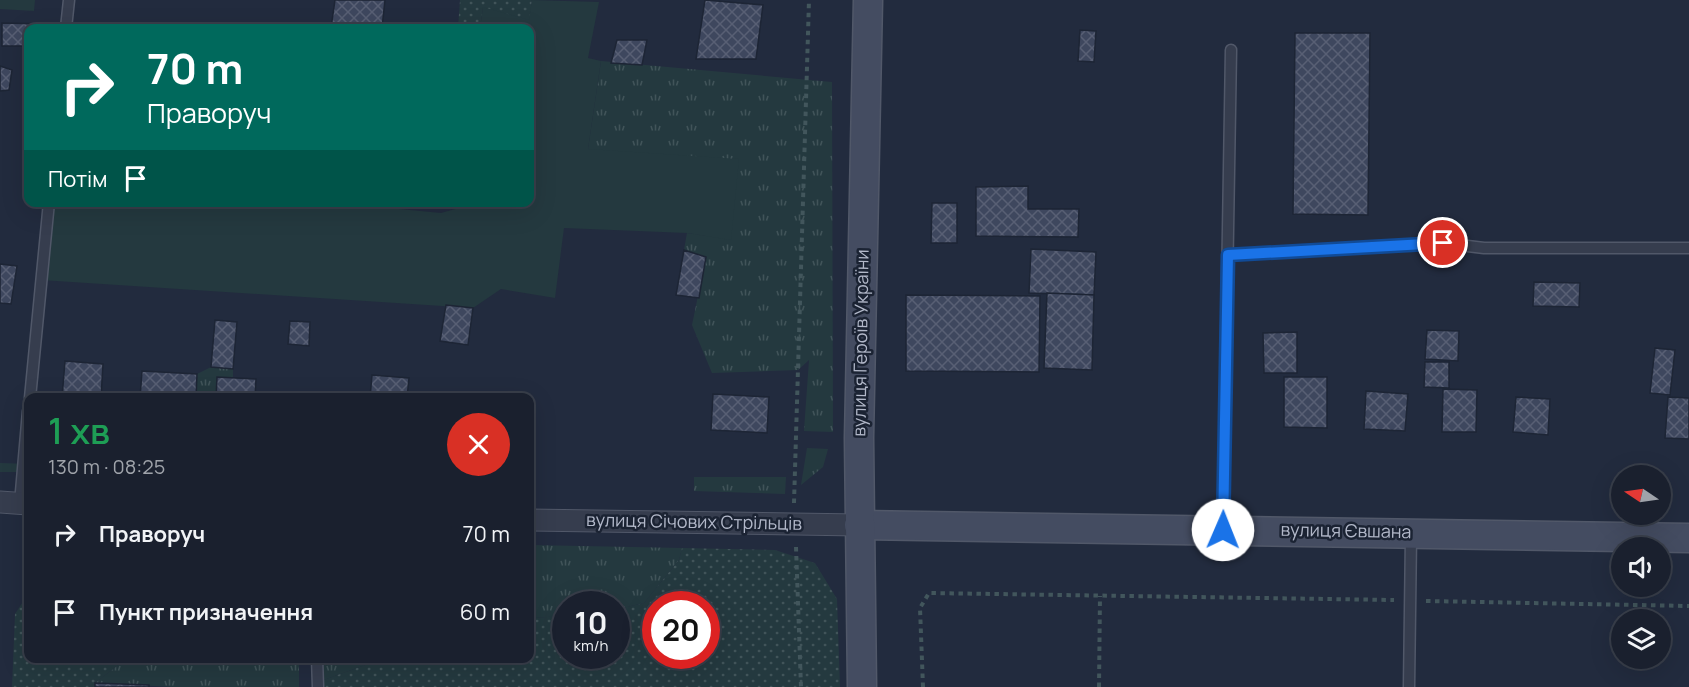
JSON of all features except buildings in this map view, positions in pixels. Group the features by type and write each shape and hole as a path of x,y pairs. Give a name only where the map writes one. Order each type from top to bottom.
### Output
{"main road":[{"name":"вулиця Героїв України","path":"862,687 859,525 868,0"},
{"name":"вулиця Євшана","path":"859,525 1689,538"}],"street":[{"name":"вулиця Січових Стрільців","path":"534,520 859,525"}],"lane":[{"path":"66,24 69,0"},
{"path":"1223,530 1231,50"},
{"path":"30,393 49,207"},
{"path":"1228,255 1443,243 1484,248 1689,248"},
{"path":"16,503 24,442"},
{"path":"1409,687 1411,532"},
{"path":"317,663 318,687"}],"path":[{"path":"801,687 793,483 808,0"},
{"path":"922,687 920,608 930,593 1689,606"},
{"path":"1099,687 1100,596"}],"green space":[{"path":"0,0 35,0 34,11 0,9"},
{"path":"460,0 532,0 530,21 483,8 481,24 458,24"},
{"path":"532,0 599,2 588,58 601,61 588,149 739,159 731,240 687,233 564,228 555,298 501,289 473,308 41,280 49,207 379,207 441,213 459,207 534,207 534,24 481,24 483,7 529,20"},
{"path":"601,61 832,82 833,432 804,431 809,360 798,370 712,373 692,325 706,257 684,250 687,233 731,239 588,149"},
{"path":"211,367 233,369 233,378 217,377 216,393 196,393 197,374"},
{"path":"807,448 828,449 823,467 801,485"},
{"path":"0,463 24,464 24,472 0,472"},
{"path":"694,477 786,477 785,494 694,491"},
{"path":"534,545 682,548 679,560 654,591 642,591 642,603 630,606 630,591 552,591 552,617 534,618"},
{"path":"682,548 775,550 815,563 837,599 840,687 318,687 318,682 371,663 534,663 534,618 552,617 552,669 630,669 630,606 642,603 642,669 720,669 720,591 654,591 679,560"},
{"path":"24,600 24,663 121,663 95,683 95,687 12,687 15,614"},
{"path":"121,663 299,663 299,687 173,687 95,683"},
{"path":"317,663 371,663 318,682"}],"route":[{"path":"1223,530 1228,255 1443,243"}]}
